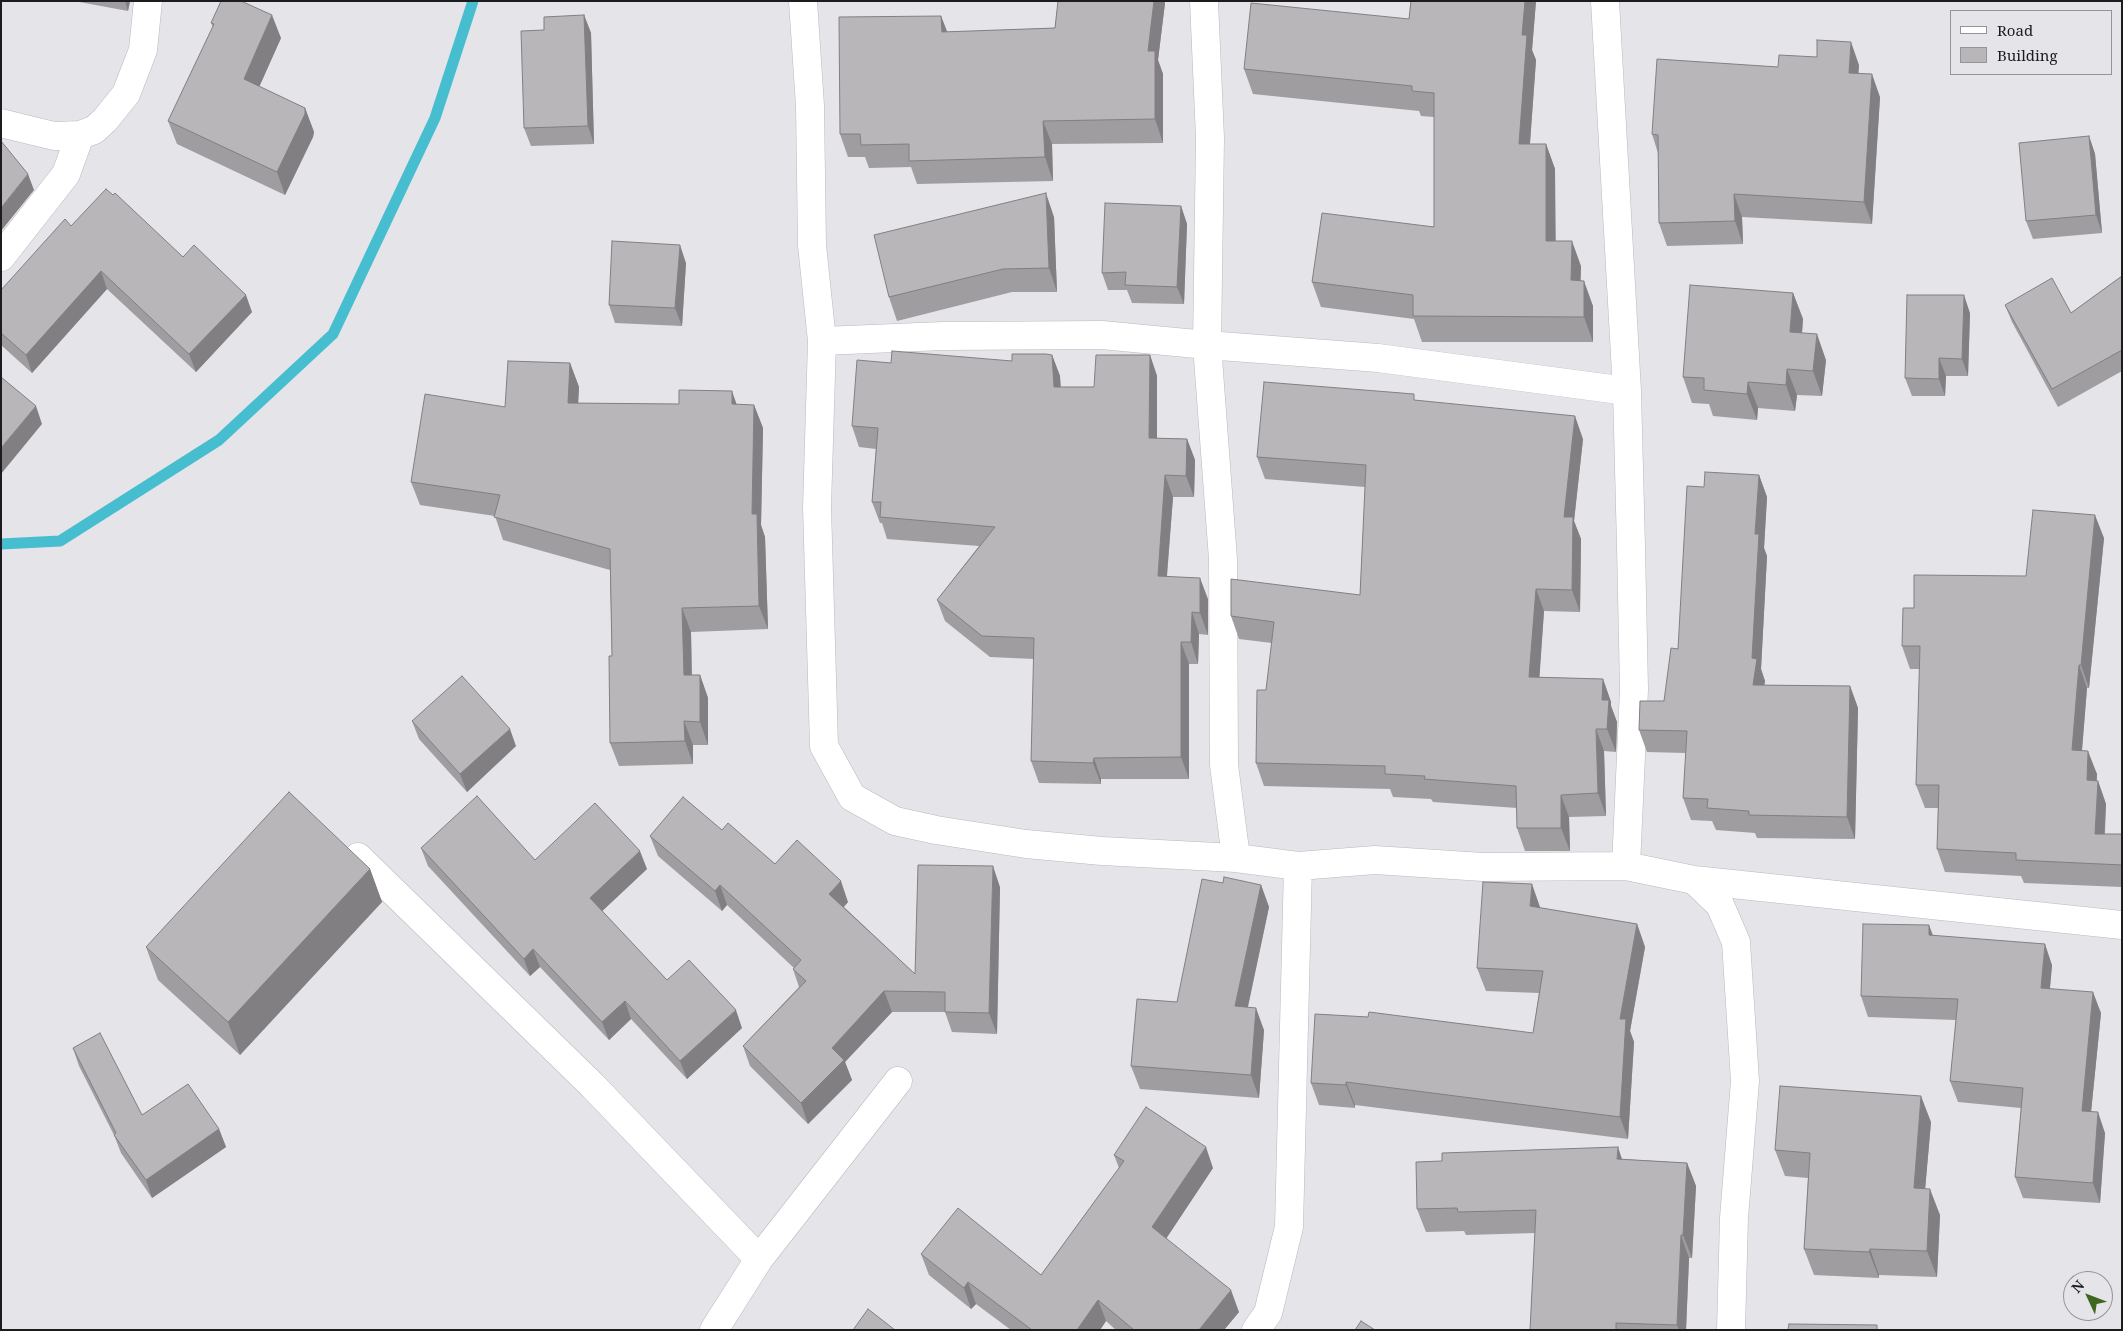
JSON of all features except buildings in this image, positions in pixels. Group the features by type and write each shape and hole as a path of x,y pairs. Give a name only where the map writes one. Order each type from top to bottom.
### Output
{"street":[{"path":"1,123 54,136 80,135 94,130 105,120 126,94 143,50 148,1"},
{"path":"803,1 810,106 812,245 822,341 817,507 824,746 852,797 895,821 936,830 1026,844 1102,851 1236,858 1298,866 1375,860 1482,867 1626,866 1694,880 2122,925"},
{"path":"1204,1 1210,138 1207,345 1223,559 1224,765 1236,858"},
{"path":"1605,1 1627,391 1634,689 1626,866"},
{"path":"1,257 66,174 80,135"},
{"path":"822,341 943,336 1102,335 1378,358 1627,391"},
{"path":"358,857 592,1085 759,1259"},
{"path":"1256,1330 1268,1313 1289,1227 1298,866"},
{"path":"1694,880 1720,905 1736,942 1745,1081 1734,1218 1731,1330"},
{"path":"714,1330 759,1259 898,1081"}],"waterway":[{"path":"1,544 60,541 219,440 333,334 435,118 473,1"}]}
